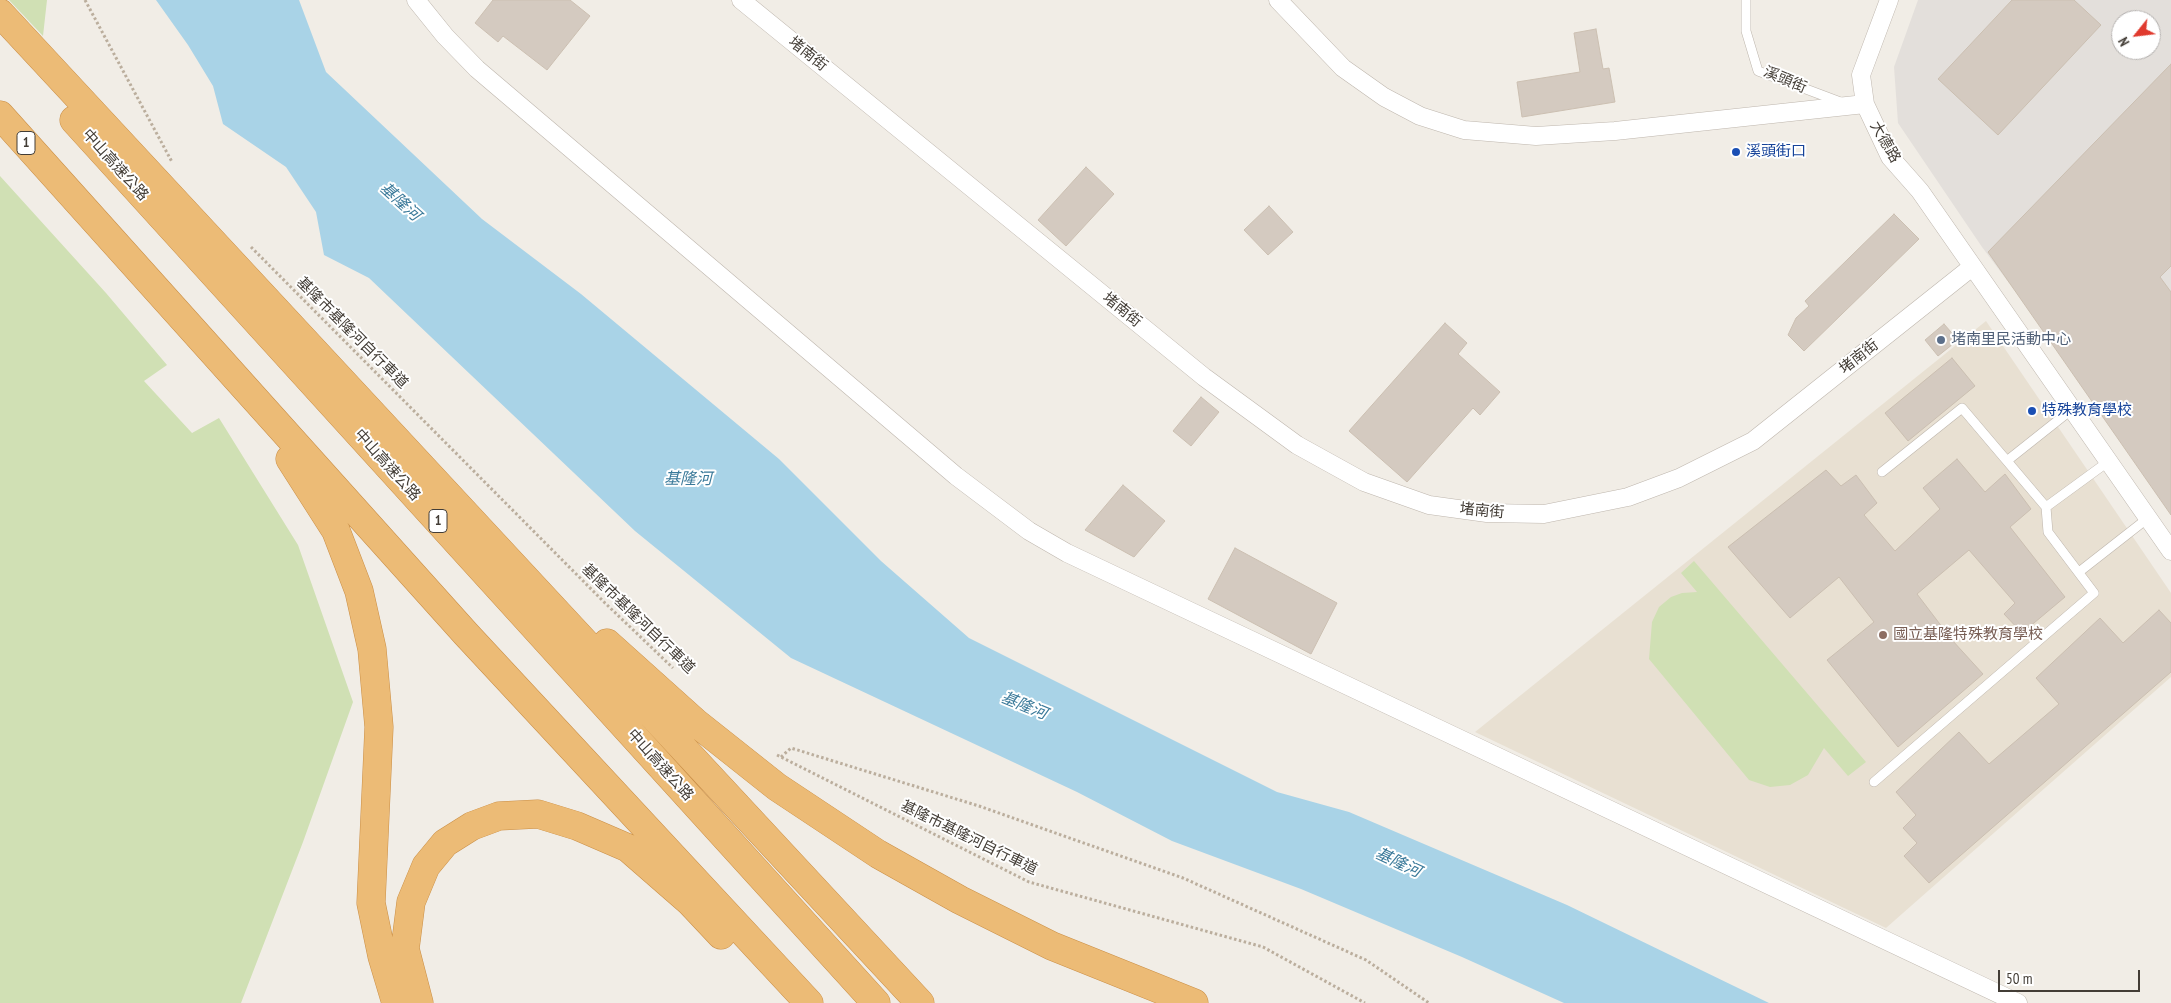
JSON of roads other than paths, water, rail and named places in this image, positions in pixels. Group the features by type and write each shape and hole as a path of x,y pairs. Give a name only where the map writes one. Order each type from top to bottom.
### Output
{"highway":[{"path":"0,13 920,1003"},
{"name":"中山高速公路","path":"0,38 876,1003"},
{"name":"1","path":"0,115 466,634 809,1003"},
{"path":"51,171 111,255 255,415 299,471 336,531 359,591 372,650 379,727 371,903 382,956 396,1003"},
{"path":"314,350 495,522 595,632 695,722 777,787 878,854 960,900 1052,946 1194,1003"},
{"path":"419,1003 405,949 412,902 426,866 446,843 472,826 499,816 538,814 577,826 628,848 690,902 766,982 798,1003"}],"street":[{"path":"416,0 445,36 477,69 956,476 1029,531 1074,557 2018,1003"},
{"name":"堵南街","path":"741,0 1204,377 1297,445 1364,482 1429,505 1487,513 1544,514 1628,497 1680,478 1753,441 1972,267"},
{"path":"1278,0 1310,36 1343,68 1384,97 1420,116 1464,130 1536,136 1615,131 1857,105"},
{"name":"大德路","path":"1889,0 1861,75 1857,105 1890,157 1920,190 1972,267"},
{"path":"1972,267 2171,552"}],"lane":[{"name":"溪頭街","path":"1746,0 1746,30 1758,71 1857,105"},
{"path":"1874,782 2094,593 2048,532 2046,507 1962,408 1882,472"},
{"path":"2008,460 2072,410"},
{"path":"2046,507 2109,461"},
{"path":"2079,572 2148,518"}],"water":[{"name":"基隆河","path":"156,0 299,0 326,72 482,219 581,294 779,459 881,561 969,638 1277,792 1349,812 1567,905 1769,1003 1564,1003 1462,957 1301,889 1172,841 1077,792 791,658 635,531 369,278 324,255 316,212 286,167 223,124 213,86 188,45"}],"place":[{"name":"溪頭街口","path":"1736,152"},
{"name":"堵南里民活動中心","path":"1941,340"},
{"name":"特殊教育學校","path":"2032,411"},
{"name":"國立基隆特殊教育學校","path":"1883,635"}]}
